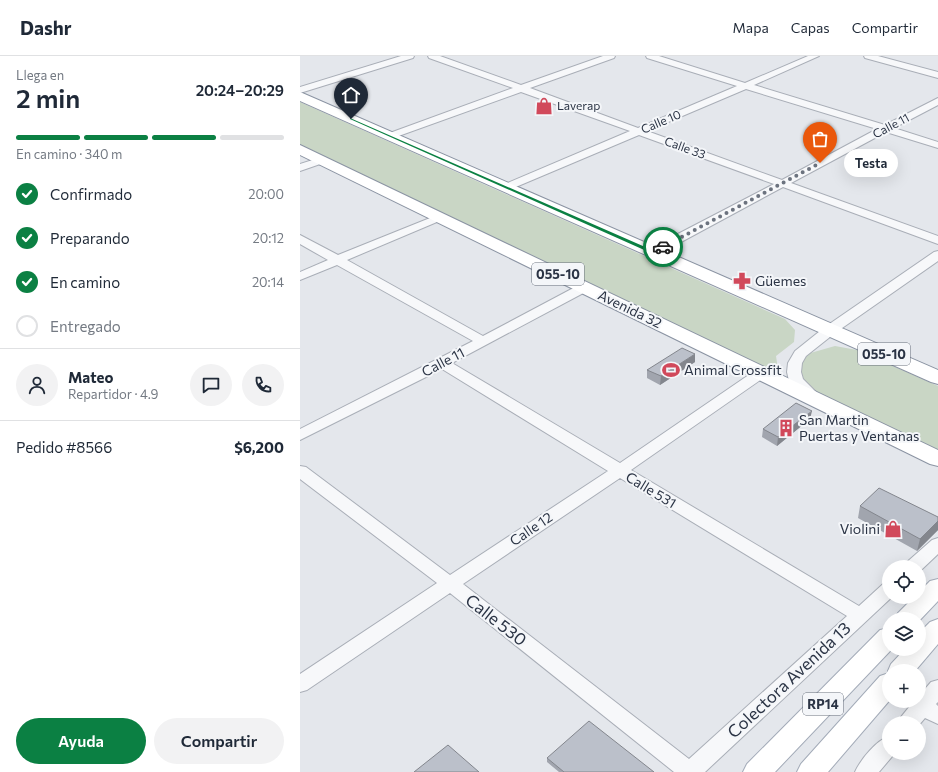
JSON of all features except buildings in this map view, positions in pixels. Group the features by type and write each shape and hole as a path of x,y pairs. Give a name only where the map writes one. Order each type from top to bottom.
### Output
{"highway":[{"name":"055-10","path":"300,96 938,378"},
{"name":"Avenida 32","path":"300,149 938,459"}],"main road":[{"path":"913,612 938,587"},
{"path":"906,664 938,628"},
{"name":"RP14","path":"757,772 882,644"},
{"name":"RP14","path":"811,772 882,691"}],"street":[{"path":"300,90 410,56"},
{"name":"Calle 33","path":"432,56 938,240"},
{"path":"390,136 611,56"},
{"path":"650,56 938,145"},
{"name":"Calle 10","path":"507,188 815,56"},
{"path":"868,56 938,75"},
{"name":"Calle 11","path":"652,252 938,100"},
{"path":"300,168 322,160"},
{"path":"300,276 440,216"},
{"path":"300,239 482,341"},
{"path":"817,400 796,381 794,372 795,363 800,354 808,346 830,330 938,255"},
{"name":"Calle 11","path":"300,435 442,363 585,287"},
{"name":"Calle 531","path":"442,363 860,615"},
{"name":"Calle 12","path":"300,684 761,373"},
{"name":"Calle 530","path":"300,471 449,583 690,772"},
{"path":"921,560 938,544"},
{"name":"Colectora Avenida 13","path":"690,772 882,595"},
{"path":"921,716 930,711 938,688"},
{"path":"866,772 882,753"}],"green space":[{"path":"300,102 785,319 795,330 794,342 776,356 779,376 300,145"},
{"path":"835,346 857,350 938,386 938,451 804,388 799,372 800,362 807,354"}],"way so far":[{"path":"663,247 820,163"}],"place":[{"name":"Laverap","path":"544,106"},
{"name":"Testa","path":"820,163"},
{"name":"Güemes","path":"742,281"},
{"name":"Animal Crossfit","path":"671,370"},
{"name":"San Martin Puertas y Ventanas","path":"786,428"},
{"name":"Violini","path":"893,529"}],"route":[{"path":"351,119 652,252 663,247"}]}
